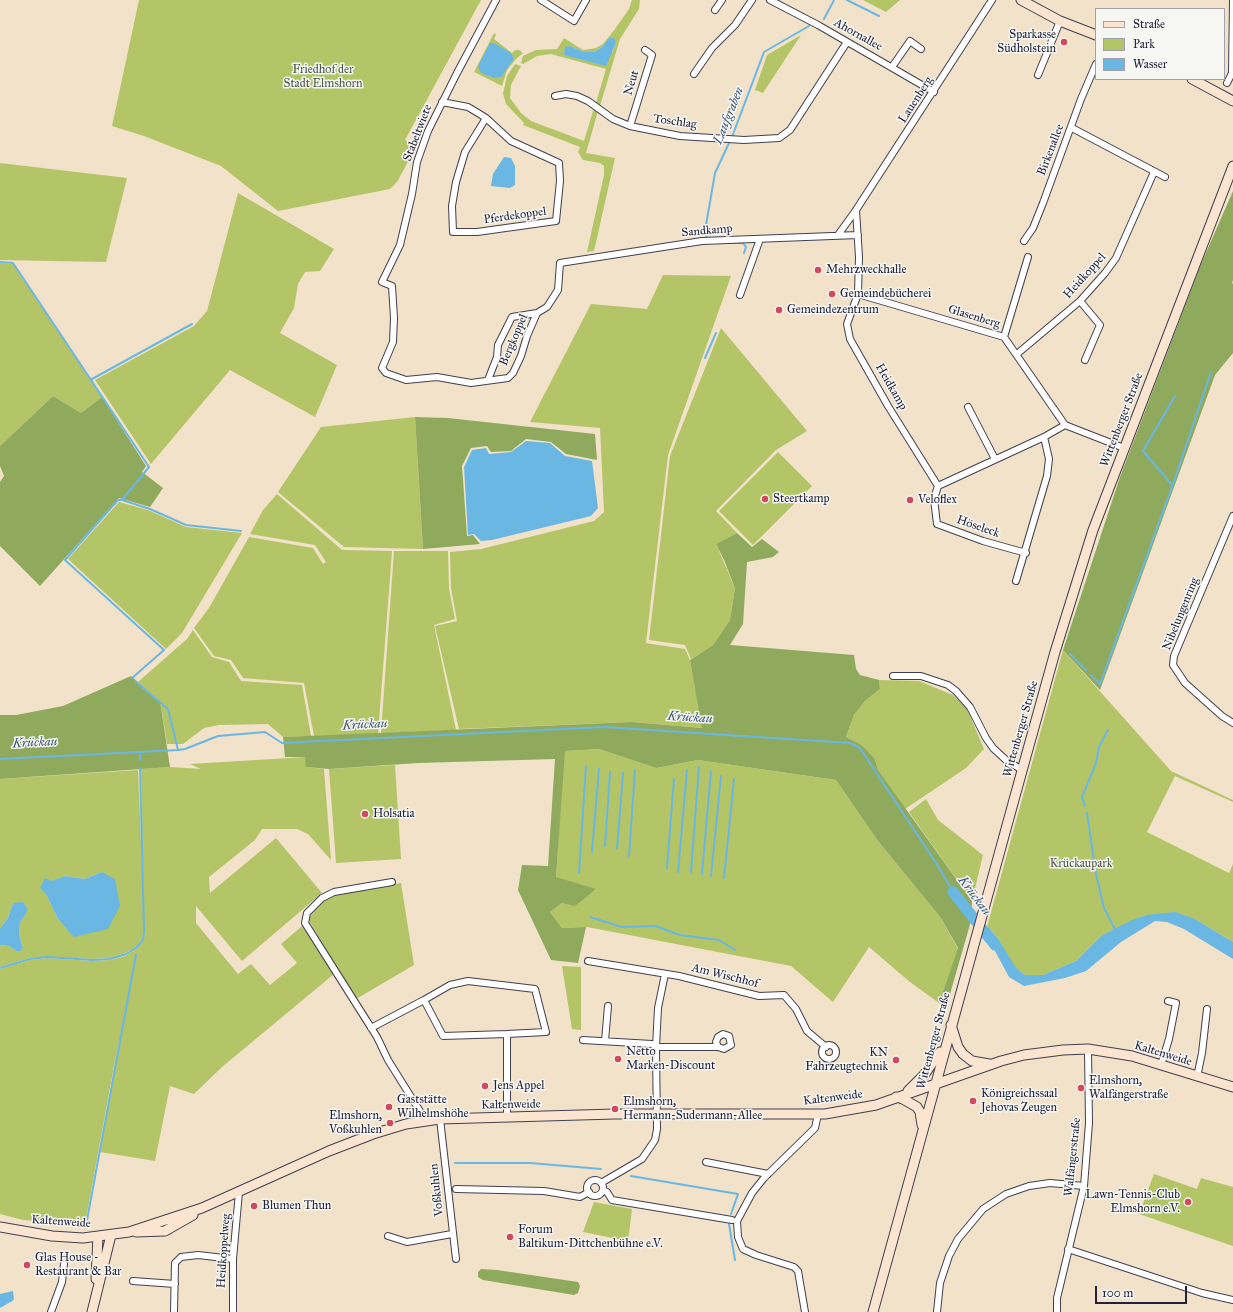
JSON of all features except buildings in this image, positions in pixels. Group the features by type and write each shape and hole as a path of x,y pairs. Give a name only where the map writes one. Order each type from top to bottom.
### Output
{"main road":[{"path":"1021,0 1060,21 1095,35"},
{"path":"1194,80 1233,101"},
{"name":"Wittenberger Straße","path":"873,1312 1055,652 1093,530 1233,166"},
{"path":"951,1025 958,1047 963,1054 972,1061 990,1064"},
{"path":"906,1094 924,1075 946,1043"},
{"name":"Kaltenweide","path":"0,1227 68,1237 111,1235 129,1232 202,1208 349,1142 391,1128 440,1119 818,1114 857,1109 906,1094 990,1064 1045,1051 1088,1049 1126,1055 1233,1087"},
{"path":"896,1097 917,1106 920,1112 923,1128"},
{"name":"Kaltenweide","path":"92,1312 111,1235"},
{"name":"Kaltenweide","path":"94,1302 98,1236"}],"street":[{"name":"Stabeltwiete","path":"392,286 382,282 400,245 412,194 417,162 428,131 496,0"},
{"path":"541,0 574,21 586,0"},
{"path":"715,10 722,0"},
{"path":"694,74 712,48 735,25 752,0"},
{"name":"Ahornallee","path":"770,0 892,67 934,92"},
{"name":"Lauenberg","path":"838,235 934,92 992,0"},
{"path":"1227,83 1232,73 1233,0"},
{"path":"1038,76 1060,21"},
{"path":"892,67 910,41 921,49"},
{"name":"Toschlag","path":"555,96 566,94 577,96 588,101 613,119 630,126 680,136 732,139 779,138 790,130 847,42"},
{"name":"Neut","path":"630,126 652,55 645,50"},
{"name":"Birkenallee","path":"1024,241 1032,228 1095,66"},
{"name":"Pferdekoppel","path":"442,102 468,107 486,118 511,141 558,163 560,181 556,221 476,232 453,232 452,206 456,182 465,152 486,118"},
{"path":"1072,128 1166,177"},
{"name":"Heidkoppel","path":"1017,354 1080,301 1116,258 1154,172"},
{"path":"856,210 858,235 858,294"},
{"name":"Sandkamp","path":"560,263 702,241 858,235"},
{"path":"740,295 760,239"},
{"path":"1004,337 1028,257"},
{"name":"Bergkoppel","path":"488,380 497,357 498,345 512,317 538,313 547,307 558,290 560,263"},
{"name":"Bergkoppel","path":"392,286 394,318 393,342 382,368 386,373 406,380 436,377 471,383 508,378 513,373 538,313"},
{"name":"Glasenberg","path":"858,294 1004,337 1065,424"},
{"name":"Heidkamp","path":"858,294 847,324 850,339 938,486"},
{"path":"1080,301 1100,325 1085,360"},
{"path":"968,407 995,459"},
{"path":"938,486 1044,436 1065,424 1124,448"},
{"path":"1016,581 1026,553 1047,476 1049,459 1044,436"},
{"name":"Höseleck","path":"938,486 934,499 937,524 983,541 1026,553"},
{"name":"Nibelungenring","path":"1233,516 1174,656 1173,665 1185,683 1217,712 1233,724"},
{"path":"893,676 921,676 948,685 970,706 986,738 993,748 1006,760 1022,770"},
{"path":"392,882 334,892 322,898 306,913 305,923 371,1028 388,1060 423,1116 423,1122"},
{"name":"Am Wischhof","path":"588,960 679,976 759,996 784,996 796,1009 807,1031 826,1047"},
{"path":"601,1183 634,1164 648,1152 655,1140 658,1008 665,974"},
{"path":"371,1028 450,985 468,981 535,989 546,1032 443,1036 424,1000"},
{"path":"1161,1065 1169,1039 1176,1003 1168,1001"},
{"path":"605,1041 608,1006"},
{"path":"1197,1077 1202,1053 1207,1009"},
{"path":"507,1034 507,1117"},
{"path":"583,1040 652,1044 656,1047 718,1047"},
{"name":"Walfängerstraße","path":"1057,1312 1057,1298 1084,1186 1089,1124 1088,1049"},
{"path":"805,1312 798,1271 794,1267 750,1252 740,1244 737,1221 752,1194 768,1174 814,1128 818,1114"},
{"name":"Voßkuhlen","path":"440,1119 456,1259"},
{"path":"706,1162 768,1174"},
{"path":"595,1180 601,1183 602,1190 600,1194 595,1196 589,1192 587,1187 591,1182 595,1180"},
{"path":"937,1312 940,1283 949,1256 958,1239 983,1209 1006,1194 1029,1186 1050,1183 1084,1186"},
{"path":"456,1189 544,1192 580,1197 589,1192"},
{"path":"602,1190 607,1192 612,1200 732,1220"},
{"name":"Heidkoppelweg","path":"233,1312 232,1259 239,1192"},
{"path":"388,1236 407,1242 452,1234"},
{"path":"1068,1249 1202,1293 1233,1300"},
{"path":"174,1312 175,1263 181,1257 198,1255 232,1259"},
{"path":"51,1312 62,1282 64,1264"},
{"path":"133,1282 175,1284"}],"green space":[{"name":"Friedhof der Stadt Elmshorn","path":"139,0 481,0 405,140 416,147 397,182 390,189 278,211 221,166 144,136 112,126"},
{"path":"632,0 640,0 639,9 620,39 600,106 596,103 606,69 551,54 537,56 523,64 521,63 523,56 536,50 557,49 564,38 583,50 596,48 603,44 629,9","holes":["616,43 612,53 564,55 570,46 584,52 594,52 603,46"]},
{"path":"863,0 900,0 886,12"},
{"path":"494,33 496,35 494,39 512,53 515,50 519,50 523,53 507,70 502,86 474,72"},
{"path":"801,35 763,93 755,90 767,55"},
{"path":"515,64 521,66 511,85 510,98 521,113 531,121 584,141 594,108 598,111 586,153 615,158 594,251 587,252 604,175 604,166 600,163 583,160 578,152 580,147 523,125 524,123 506,104 503,94 507,76"},
{"path":"0,163 127,178 106,262 0,260"},
{"path":"1233,191 1233,353 1215,375 1100,690 1063,650 1120,477 1201,264"},
{"path":"238,193 334,249 320,271 305,272 298,284 294,308 280,333 337,365 315,417 230,370 151,464 95,380 194,326 207,311"},
{"path":"0,263 13,264 102,397 81,413 53,396 0,446"},
{"path":"663,275 731,276 668,455 646,643 685,649 690,660 703,728 632,722 459,729 435,626 457,621 451,588 450,552 481,549 594,521 604,512 600,428 530,422 591,304 647,309"},
{"path":"721,328 807,431 776,450 716,511 737,533 716,544 735,588 730,620 713,645 691,659 685,645 649,640 670,456"},
{"path":"53,396 81,413 102,397 146,466 142,472 163,488 150,507 119,498 40,586 0,546 0,482 4,476 0,466 0,446"},
{"path":"415,417 423,549 344,547 278,492 321,427"},
{"path":"415,417 448,418 595,434 597,460 566,454 551,442 526,439 511,451 491,452 487,446 471,448 462,466 467,536 473,535 480,544 423,549"},
{"name":"Steertkamp","path":"778,452 812,486 753,545 719,511"},
{"path":"277,494 342,550 392,551 378,734 314,736 304,683 243,678 231,660 214,656 194,628 209,608 249,537 313,548 323,564 326,562 315,545 250,534 263,510"},
{"path":"119,502 148,510 186,527 242,533 182,633 166,649 68,559"},
{"path":"737,533 752,547 762,539 779,552 773,557 747,562 743,624 730,645 854,655 856,669 860,675 879,680 880,689 865,701 854,715 846,737 862,745 875,759 878,770 972,901 971,921 946,1008 939,1003 958,948 941,918 878,841 836,780 698,760 656,768 599,749 565,751 556,877 596,889 575,906 562,903 550,912 562,928 586,927 578,963 551,960 518,890 522,865 548,866 555,759 418,763 329,769 306,767 305,757 285,757 283,737 632,722 702,728 690,660 713,645 730,620 735,588 716,544"},
{"path":"394,551 448,551 449,589 455,619 434,625 456,730 381,733"},
{"path":"193,630 212,657 229,662 241,681 302,685 311,736 283,737 268,724 219,725 204,728 183,744 167,744 160,701 138,682 187,639"},
{"name":"Krückaupark","path":"1063,650 1171,771 1233,800 1233,802 1175,776 1147,832 1229,873 1233,864 1233,942 1195,919 1146,915 1101,936 1076,961 1043,975 1025,975 1015,968 997,937 987,927"},
{"path":"131,676 160,701 170,767 0,779 0,715 16,715 63,706"},
{"path":"879,680 919,681 953,695 967,709 984,749 966,768 905,809 878,770 875,759 862,745 846,737 854,715 865,701 880,689"},
{"path":"599,749 656,768 698,760 836,780 878,841 941,918 958,949 939,1003 910,982 869,947 833,1002 791,966 587,927 562,928 550,912 562,903 596,890 556,878 564,751"},
{"path":"306,757 307,767 324,769 331,860 308,834 297,829 262,829 255,840 209,877 210,893 276,838 322,893 242,961 196,906 196,923 238,974 251,964 270,985 297,963 281,944 302,926 334,974 222,1067 194,1094 170,1086 155,1161 100,1152 119,1039 85,1224 23,1220 0,1214 0,969 30,960 47,958 92,961 110,960 125,956 136,949 144,940 143,933 142,940 135,948 110,958 92,959 47,957 30,958 0,967 0,945 9,946 16,951 23,948 19,934 20,923 28,910 13,903 8,918 0,928 0,779 138,770 143,888 141,769 170,767 201,769 190,764","holes":["102,872 90,932 74,936 58,919 46,894 52,882 65,876 85,879"]},
{"name":"Holsatia","path":"395,765 401,859 336,863 329,769"},
{"path":"926,799 938,820 983,855 972,901 909,812"},
{"path":"401,883 414,965 356,999 308,919 323,901 335,895"},
{"path":"562,966 581,967 581,1030 572,1029"},
{"name":"Lawn-Tennis-Club Elmshorn e.V.","path":"1154,1174 1197,1189 1201,1178 1233,1187 1233,1246 1139,1214"},
{"path":"594,1202 632,1209 628,1241 583,1232"},
{"path":"481,1269 578,1282 580,1286 578,1293 574,1295 483,1280 478,1277 478,1272"}],"water":[{"path":"609,38 614,38 616,43 606,66 564,55 565,47 570,46 584,52 594,52 603,46"},
{"path":"490,43 494,43 511,53 514,59 501,77 494,78 481,73 478,66"},
{"path":"504,157 511,158 515,166 515,185 510,188 491,186 493,174"},
{"path":"526,441 550,443 565,456 592,461 598,508 591,516 492,540 481,541 474,534 468,535 464,467 472,450 486,448 489,454 511,452"},
{"path":"102,872 115,879 120,906 108,929 74,937 58,919 46,894 40,888 45,878 52,881 65,876 85,879"},
{"path":"23,902 28,910 20,923 19,934 23,948 20,951 16,951 9,946 0,945 0,928 8,918 13,903"},
{"path":"1175,912 1195,919 1233,942 1233,959 1184,929 1167,922 1155,921 1121,942 1086,971 1065,978 1024,986 1009,977 995,951 984,940 987,927 997,937 1016,968 1025,975 1043,975 1076,961 1101,936 1130,921 1146,915"},
{"path":"13,1291 14,1300 0,1308 0,1294"}],"waterway":[{"name":"Laufgraben","path":"824,19 834,0"},
{"name":"Laufgraben","path":"847,0 879,16"},
{"name":"Laufgraben","path":"732,137 764,52 809,26"},
{"name":"Laufgraben","path":"707,238 705,231 715,173 730,141"},
{"name":"Laufgraben","path":"708,243 743,243 746,247 744,253"},
{"path":"0,262 13,263 149,467 122,500 118,500 65,560 164,650 132,678"},
{"path":"92,379 192,324"},
{"name":"Laufgraben","path":"705,358 716,333"},
{"path":"1091,675 1100,684 1173,484 1211,372"},
{"path":"1172,485 1143,451 1175,396"},
{"path":"122,500 150,509 186,525 241,531"},
{"path":"1070,654 1086,670"},
{"path":"136,682 168,709 178,750"},
{"name":"Krückau","path":"0,759 178,750 185,749 218,736 265,732 282,743 604,727 850,743 860,748 938,866 953,892"},
{"path":"1085,806 1082,797 1096,763 1099,747 1108,730"},
{"path":"140,752 140,760"},
{"path":"579,873 586,766"},
{"path":"691,872 699,767"},
{"path":"0,968 30,959 47,957 92,960 110,959 126,954 136,948 143,940 140,768"},
{"path":"592,852 599,769"},
{"path":"629,856 635,770"},
{"path":"678,872 687,770"},
{"path":"702,874 711,771"},
{"path":"605,846 610,772"},
{"path":"617,849 623,773"},
{"path":"711,876 721,776"},
{"path":"667,868 674,779"},
{"path":"724,878 734,779"},
{"path":"1087,813 1096,874 1104,908 1116,931"},
{"name":"Krückau","path":"953,892 995,945"},
{"path":"590,917 622,927 655,926 680,935 719,940 735,950"},
{"path":"87,1220 136,955"},
{"path":"455,1163 530,1163 601,1169"},
{"path":"631,1176 738,1194 731,1214"},
{"path":"729,1224 735,1260"}],"place":[{"name":"Sparkasse Südholstein","path":"1064,42"},
{"name":"Mehrzweckhalle","path":"818,270"},
{"name":"Gemeindebücherei","path":"832,294"},
{"name":"Gemeindezentrum","path":"779,310"},
{"name":"Steertkamp","path":"765,499"},
{"name":"Veloflex","path":"910,500"},
{"name":"Holsatia","path":"365,814"},
{"name":"Netto Marken-Discount","path":"618,1059"},
{"name":"KN Fahrzeugtechnik","path":"896,1060"},
{"name":"Jens Appel","path":"485,1086"},
{"name":"Elmshorn, Walfängerstraße","path":"1081,1088"},
{"name":"Königreichssaal Jehovas Zeugen","path":"973,1101"},
{"name":"Gaststätte Wilhelmshöhe","path":"389,1107"},
{"name":"Elmshorn, Hermann-Sudermann-Allee","path":"615,1109"},
{"name":"Elmshorn, Voßkuhlen","path":"390,1123"},
{"name":"Lawn-Tennis-Club Elmshorn e.V.","path":"1188,1202"},
{"name":"Blumen Thun","path":"254,1206"},
{"name":"Forum Baltikum-Dittchenbühne e.V.","path":"510,1237"},
{"name":"Glas House - Restaurant & Bar","path":"27,1265"}]}
